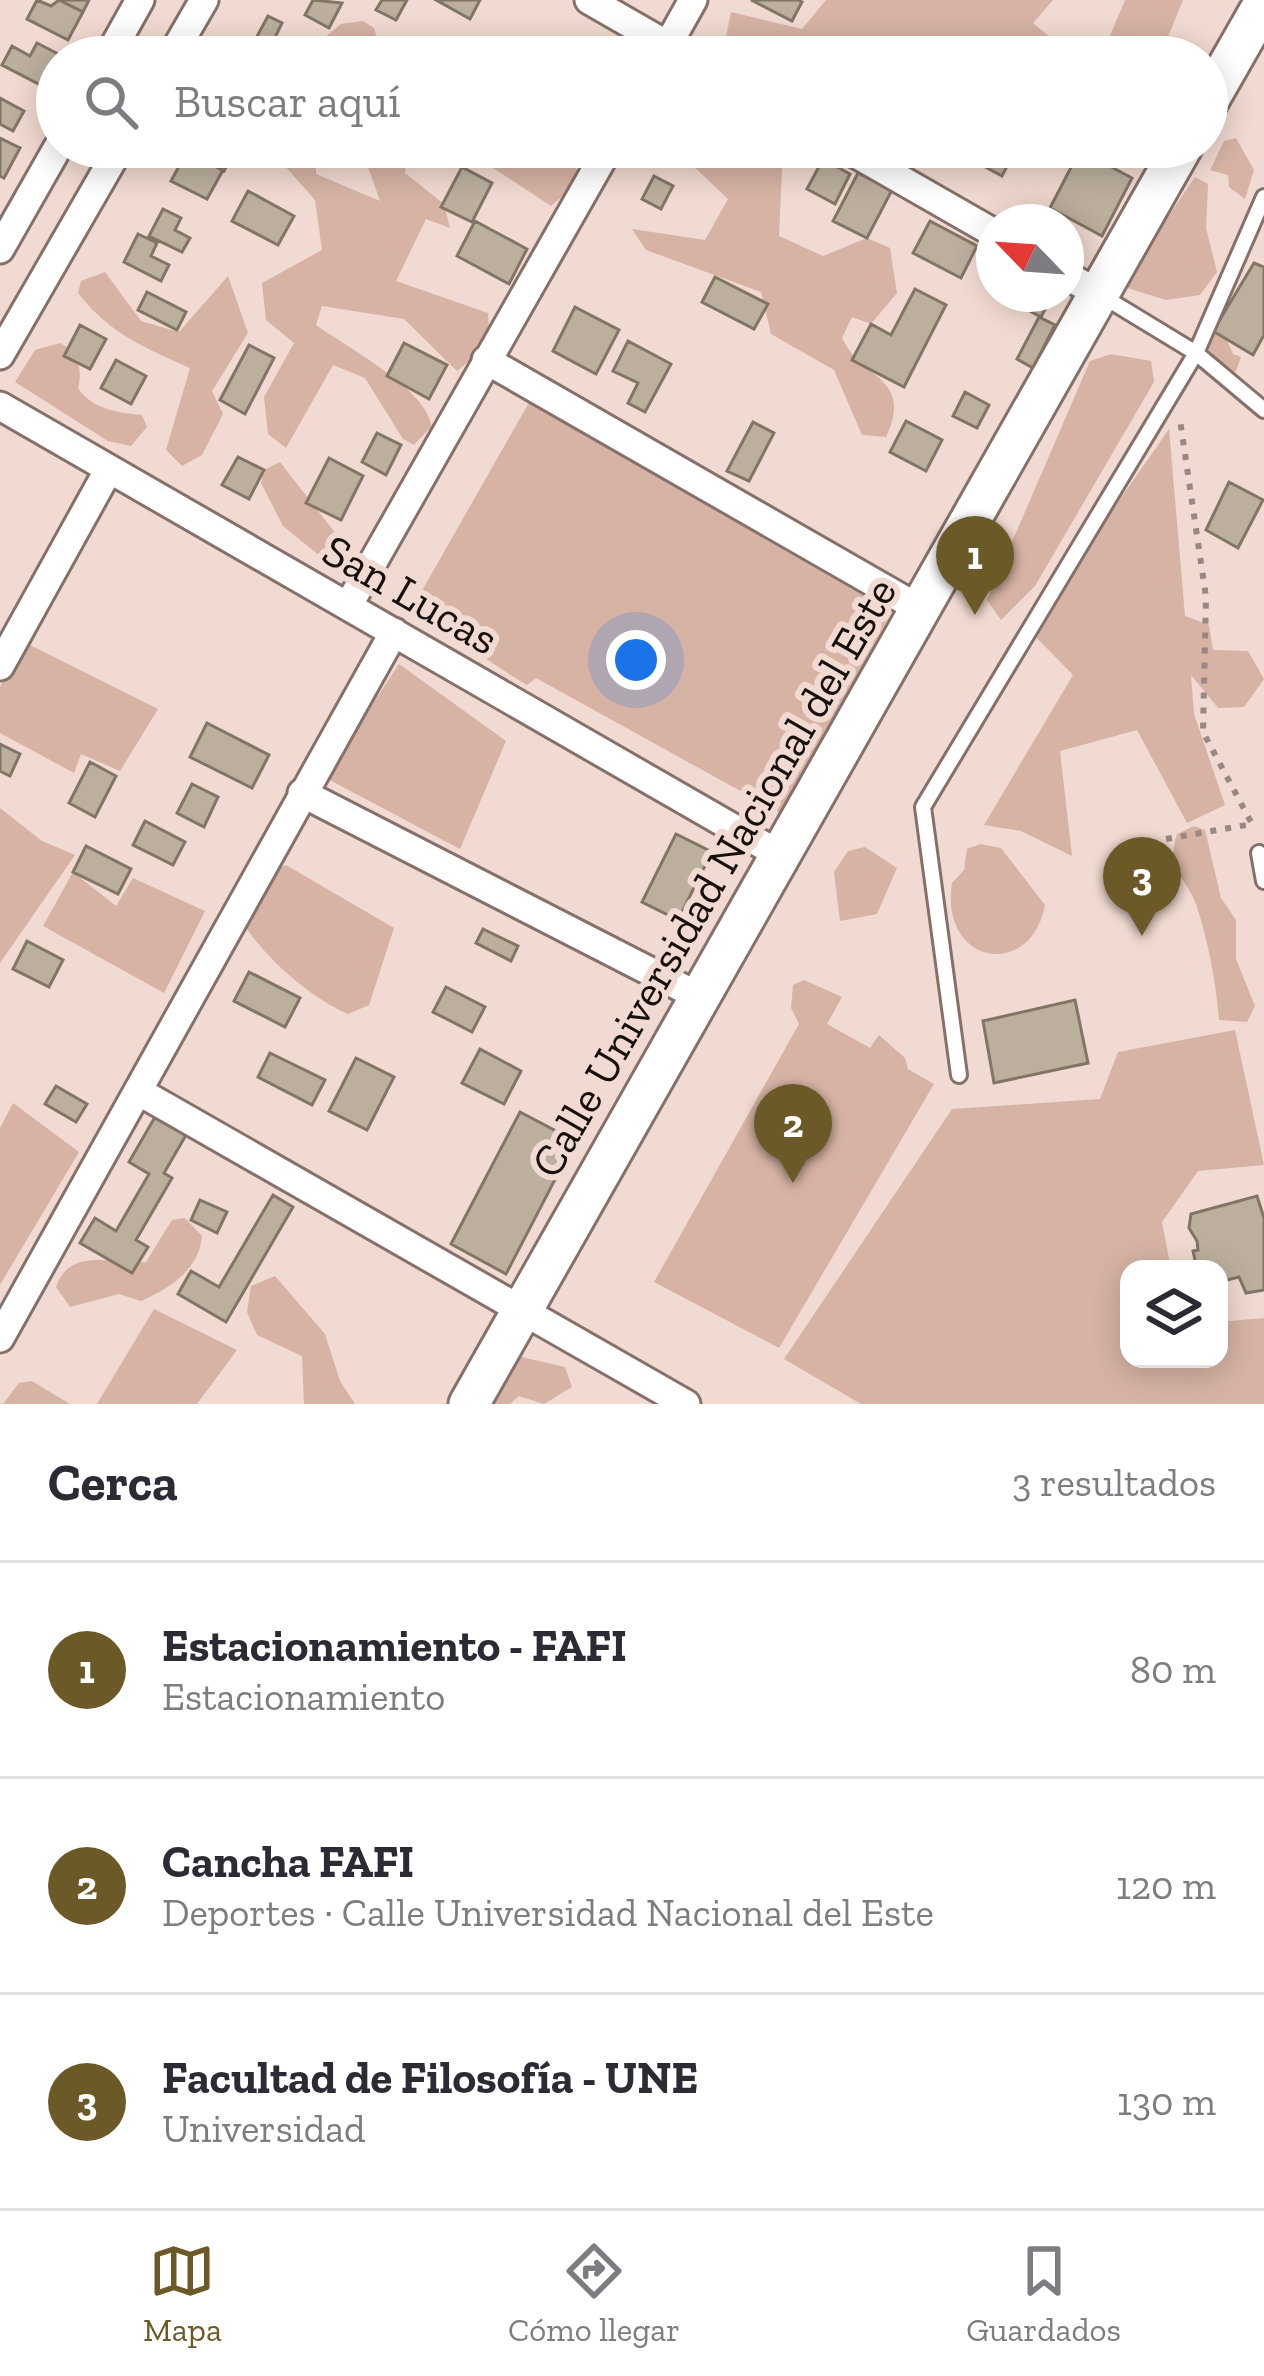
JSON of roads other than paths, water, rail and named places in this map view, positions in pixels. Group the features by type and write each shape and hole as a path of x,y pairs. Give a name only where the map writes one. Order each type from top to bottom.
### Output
{"street":[{"path":"120,36 140,0"},
{"path":"183,36 204,0"},
{"path":"589,0 645,36"},
{"path":"679,36 693,0"},
{"path":"1228,66 1264,3"},
{"path":"0,249 46,168"},
{"path":"0,356 108,168"},
{"path":"348,606 597,168"},
{"path":"881,168 976,223"},
{"name":"Calle Universidad Nacional del Este","path":"1084,281 1167,168"},
{"name":"Calle Universidad Nacional del Este","path":"470,1404 920,609 1068,312"},
{"path":"486,360 920,609"},
{"name":"San Lucas","path":"0,406 780,855"},
{"path":"0,666 110,469"},
{"path":"0,1338 394,632"},
{"path":"302,793 700,997"},
{"path":"138,1091 686,1404"}],"lane":[{"path":"958,1075 923,808 1196,353 1264,197"},
{"path":"1084,285 1196,353 1264,410"},
{"path":"1259,853 1264,880"}],"place":[{"name":"Estacionamiento - FAFI","path":"975,615"},
{"name":"Facultad de Filosofía - UNE","path":"1142,936"},
{"name":"Cancha FAFI","path":"793,1183"}]}
